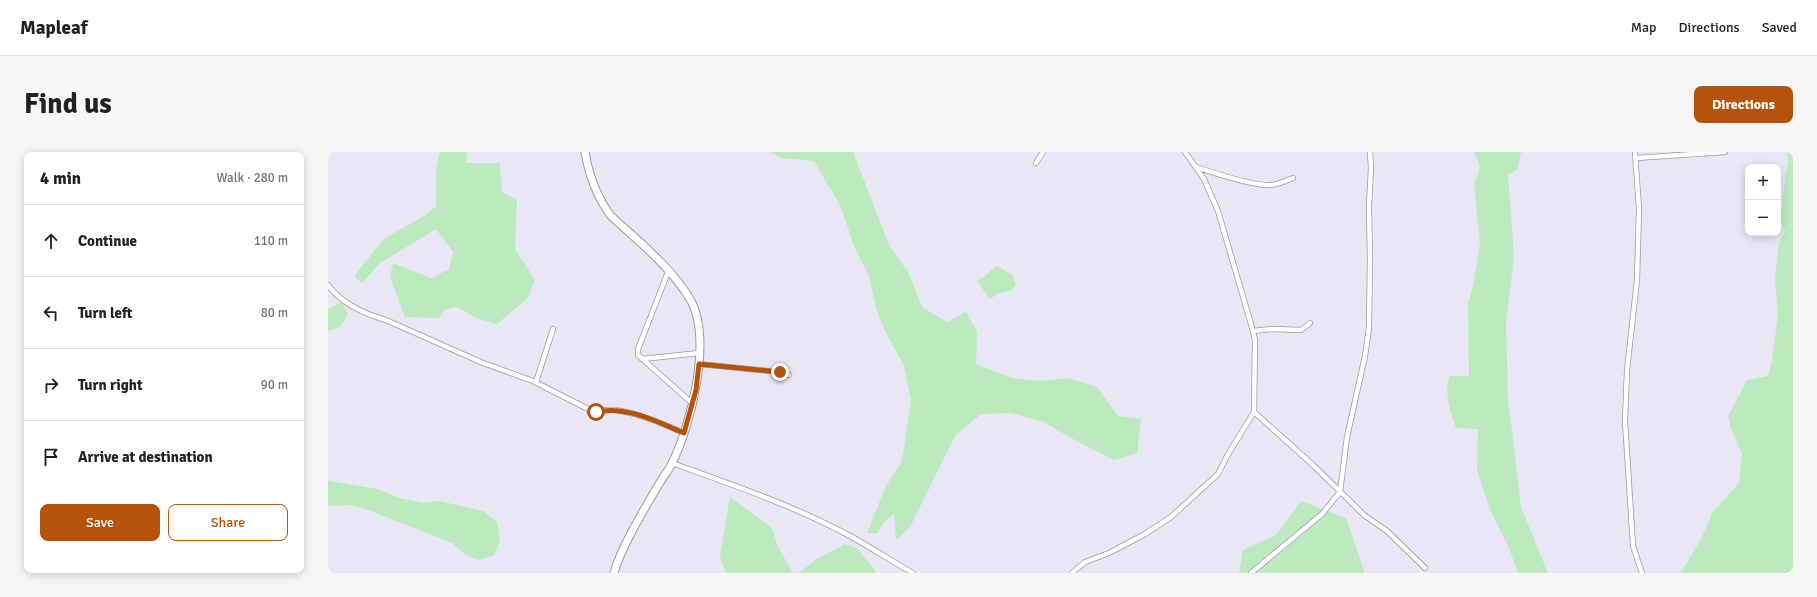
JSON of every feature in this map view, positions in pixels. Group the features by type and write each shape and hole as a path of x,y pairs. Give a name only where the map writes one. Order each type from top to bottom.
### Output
{"street":[{"path":"585,152 589,176 604,207 611,216 680,284 691,301 698,322 700,339 699,364 692,403 684,433 672,463 659,484 625,548 614,573"},
{"path":"1036,164 1043,152"},
{"path":"1072,573 1085,562 1139,537 1171,517 1218,474 1227,456 1254,412 1255,340 1253,331 1218,211 1208,186 1186,152"},
{"path":"1251,573 1322,514 1340,492 1348,437 1363,369 1369,328 1370,152"},
{"path":"1635,152 1639,209 1638,280 1626,370 1625,402 1626,454 1633,546 1642,573"},
{"path":"1636,158 1724,152"},
{"path":"1196,167 1226,177 1266,185 1278,184 1292,178"},
{"path":"668,272 638,349 638,355 692,403"},
{"path":"328,285 348,303 375,317 386,320 484,363 536,382 590,410 596,412 616,410 684,433"},
{"path":"1253,331 1268,329 1301,330 1310,323"},
{"path":"536,382 553,329"},
{"path":"642,359 699,353"},
{"path":"699,364 769,371 789,375"},
{"path":"1254,412 1364,515 1388,530 1425,568"},
{"path":"672,463 761,495 789,507 852,537 913,573"}],"green space":[{"path":"440,152 467,152 466,163 500,163 502,192 517,200 515,249 535,280 527,299 497,324 476,318 457,307 445,309 439,318 405,317 390,277 393,263 431,278 449,269 453,252 436,229 380,263 362,283 355,277 357,272 384,239 427,214 436,206 436,171"},
{"path":"771,152 853,152 889,245 908,272 922,307 947,322 966,312 977,331 976,364 1012,378 1040,381 1068,378 1097,387 1118,416 1141,419 1137,453 1114,460 1069,437 1044,422 1011,413 981,414 955,436 910,527 896,540 894,514 884,522 877,533 867,533 886,486 902,461 911,401 904,366 884,329 876,308 869,276 854,246 840,205 814,161 781,158"},
{"path":"1474,152 1521,152 1517,170 1508,174 1514,257 1506,323 1508,398 1521,507 1548,573 1518,573 1509,548 1489,507 1477,470 1478,429 1456,428 1448,402 1447,389 1450,376 1469,376 1468,303 1473,287 1480,243 1474,184 1480,167"},
{"path":"1786,152 1793,152 1793,573 1681,573 1703,535 1712,513 1739,483 1742,453 1731,429 1728,416 1747,380 1768,376 1772,360 1778,315 1775,278 1779,243 1785,231 1781,222 1781,212 1788,158"},
{"path":"996,266 1013,275 1016,285 1010,291 999,293 990,299 977,281"},
{"path":"342,302 348,314 340,327 328,331 328,309"},
{"path":"328,479 329,481 378,489 399,498 424,503 439,501 483,511 497,522 500,542 494,555 479,560 466,555 452,543 371,511 352,505 328,506"},
{"path":"730,497 772,528 778,547 793,573 726,573 720,557"},
{"path":"1301,501 1346,518 1365,573 1239,573 1243,550 1276,535"},
{"path":"845,544 857,548 877,573 799,573 815,560"}],"route":[{"path":"596,412 616,410 684,433 696,390 699,364 780,372"}]}
